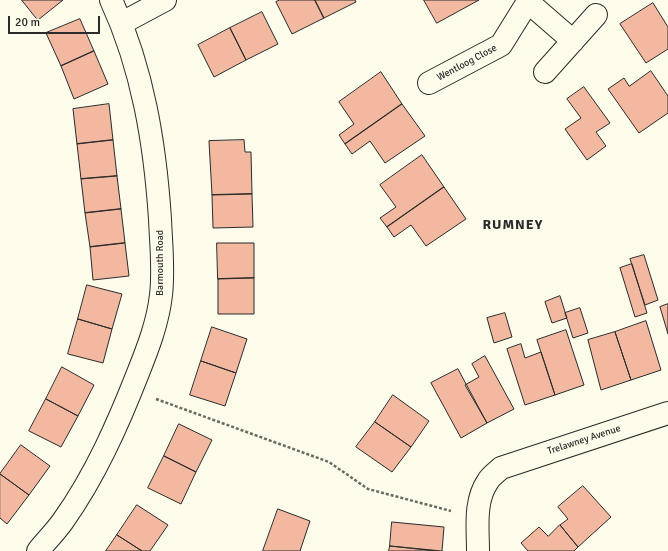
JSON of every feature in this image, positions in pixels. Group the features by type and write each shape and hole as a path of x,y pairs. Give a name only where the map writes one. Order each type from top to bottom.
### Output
{"street":[{"name":"Barmouth Road","path":"38,551 63,521 110,439 132,390 155,326 161,296 162,258 154,147 144,96 122,23 111,0"},
{"path":"122,23 164,0"},
{"path":"528,1 573,41"},
{"name":"Wentloog Close","path":"430,83 501,45 528,1"},
{"path":"545,72 596,15"},
{"name":"Trelawney Avenue","path":"478,517 480,500 488,481 501,468 668,413"},
{"path":"478,517 478,551"}],"path":[{"path":"132,390 329,462 368,489 478,517"}],"building":[{"path":"22,0 63,0 38,20"},
{"path":"280,0 315,0 324,18 292,34 276,2"},
{"path":"315,0 355,0 356,2 324,18"},
{"path":"424,0 479,0 437,23"},
{"path":"653,3 668,27 668,49 646,63 620,24"},
{"path":"262,12 278,44 246,60 230,28"},
{"path":"80,19 94,51 61,66 46,33"},
{"path":"230,28 246,60 214,77 198,45"},
{"path":"94,51 108,84 74,99 61,66"},
{"path":"651,71 668,96 668,113 639,133 608,89 624,78 629,86"},
{"path":"381,72 402,104 345,144 339,135 354,124 339,102"},
{"path":"584,87 610,123 596,132 606,146 587,160 565,129 581,118 567,99"},
{"path":"109,104 113,140 77,144 73,109"},
{"path":"402,104 425,136 385,163 370,141 352,154 345,144"},
{"path":"113,140 117,176 81,179 77,144"},
{"path":"244,140 245,152 251,152 252,194 212,195 209,141"},
{"path":"422,155 444,187 387,227 380,218 396,207 380,185"},
{"path":"117,176 121,209 85,213 81,179"},
{"path":"444,187 466,219 426,246 411,225 394,237 387,227"},
{"path":"252,194 253,227 213,228 212,195"},
{"path":"121,209 125,243 90,247 85,213"},
{"path":"125,243 129,276 93,280 90,247"},
{"path":"217,243 254,243 254,278 218,279"},
{"path":"644,255 658,300 645,305 630,259"},
{"path":"632,264 647,313 635,317 620,268"},
{"path":"254,278 254,314 218,314 218,279"},
{"path":"87,285 122,294 112,329 78,319"},
{"path":"560,296 567,318 552,323 545,302"},
{"path":"668,304 668,334 660,307"},
{"path":"580,308 588,333 573,338 565,313"},
{"path":"505,313 512,337 494,343 487,318"},
{"path":"78,319 112,329 103,363 68,354"},
{"path":"646,321 661,370 631,380 615,332"},
{"path":"212,327 247,339 236,373 201,361"},
{"path":"566,330 584,385 555,395 537,340"},
{"path":"615,332 631,380 601,390 588,340"},
{"path":"521,344 525,358 541,352 555,395 525,405 507,349"},
{"path":"485,356 514,409 487,423 465,385 479,377 472,364"},
{"path":"201,361 236,373 225,406 190,395"},
{"path":"62,367 94,385 78,416 46,399"},
{"path":"458,369 487,423 461,438 431,383"},
{"path":"393,395 429,421 411,447 375,422"},
{"path":"46,399 78,416 61,447 29,431"},
{"path":"375,422 411,447 392,472 356,447"},
{"path":"179,424 212,440 196,472 164,456"},
{"path":"21,445 50,466 29,495 0,474"},
{"path":"164,456 196,472 181,504 148,488"},
{"path":"0,474 29,495 7,524 0,518"},
{"path":"583,486 611,517 578,547 560,525 568,519 558,507"},
{"path":"137,505 168,525 150,551 142,551 117,535"},
{"path":"278,509 310,521 300,551 263,551"},
{"path":"392,522 444,527 442,551 390,546"},
{"path":"560,525 578,547 574,551 528,551 521,543 539,527 548,536"},
{"path":"117,535 142,551 106,551"},
{"path":"390,546 436,551 389,551"}],"district":[{"name":"RUMNEY","path":"513,225"}]}
